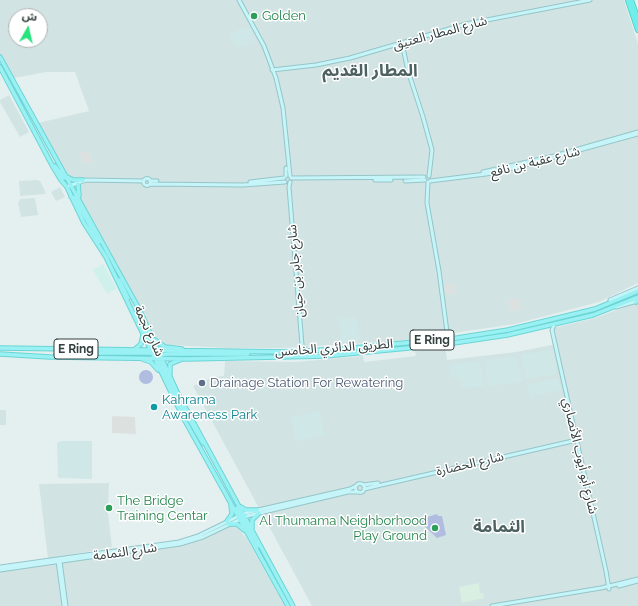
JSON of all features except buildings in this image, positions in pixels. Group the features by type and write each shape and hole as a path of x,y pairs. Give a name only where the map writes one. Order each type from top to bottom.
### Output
{"highway":[{"path":"630,1 638,14"},
{"path":"630,1 638,20"},
{"path":"630,1 638,30"}],"main road":[{"name":"شارع نجمة","path":"0,58 66,176 70,187 71,197 112,269 142,332 171,380 238,503 248,534 288,606"},
{"name":"شارع نجمة","path":"0,67 61,180 70,187 80,201 139,309 151,336 162,374 184,419 230,500 253,530 294,606"},
{"path":"34,131 55,166 70,187"},
{"path":"55,166 64,178 66,176 73,180 83,180"},
{"path":"78,184 77,189 80,201"},
{"path":"71,197 75,198 93,232 109,255"},
{"path":"112,269 138,317 174,393 200,439 210,452"},
{"name":"الطريق الدائري الخامس","path":"0,354 50,357 134,357 189,351 313,352 456,338 508,330 565,317 595,309 638,291"},
{"name":"الطريق الدائري الخامس","path":"0,348 131,350 187,359 325,356 479,340 548,327 637,300"},
{"path":"131,350 141,344 142,332"},
{"path":"151,336 162,346 189,351"},
{"path":"50,357 70,353 243,354 258,352"},
{"path":"134,357 151,362 162,374"},
{"path":"171,380 170,364 187,359"},
{"path":"204,453 213,464 268,563 276,574"},
{"path":"230,500 232,513 227,523 238,524 248,534"},
{"path":"238,503 246,510 258,511 252,520 253,530"}],"street":[{"name":"شارع جابر بن حيان","path":"239,0 257,33 271,64 281,108 302,345 304,349 313,352"},
{"name":"شارع المطار العتيق","path":"273,71 344,60 472,22 590,0"},
{"name":"شارع جابر بن حيان","path":"257,33 276,78 282,108 300,345 298,349 290,352"},
{"path":"402,43 408,70 432,150 427,179 427,203 440,271 447,332 446,337 442,339"},
{"path":"271,64 279,69 276,78"},
{"name":"شارع عقبة بن نافع","path":"150,183 244,185 288,180 427,179 496,170 638,133"},
{"path":"70,187 83,180 144,183 148,179 150,183"},
{"path":"70,187 92,182 150,183"},
{"path":"610,300 638,288"},
{"path":"548,327 552,330 554,325"},
{"name":"شارع أبو أيوب الأنصاري","path":"552,330 610,588"},
{"path":"447,332 456,338"},
{"name":"شارع الحضارة","path":"363,487 577,439"},
{"path":"242,516 258,511 350,489 359,484 363,487 361,492 348,492 258,511"},
{"path":"356,486 357,492"},
{"name":"شارع الثمامة","path":"1,568 50,563 179,542 198,536 242,516"},
{"name":"شارع الثمامة","path":"1,568 67,561 180,544 199,538 227,523"},
{"path":"59,561 65,606"},
{"path":"60,569 67,561"},
{"path":"50,563 60,569"},
{"path":"505,606 610,588 638,580"},
{"path":"492,606 610,588"}],"shaded area":[{"path":"0,0 624,0 638,44 638,283 599,302 515,324 398,341 284,348 227,348 151,344 129,298 34,124 89,111 75,72 46,72 9,79 0,62"},
{"path":"247,27 251,29 257,41 238,48 234,46 228,34"},
{"path":"9,95 29,132 20,137 0,102 0,100"},
{"path":"88,151 92,161 84,164 79,153"},
{"path":"19,181 40,181 46,193 45,194 20,196"},
{"path":"60,187 65,197 56,201 51,192"},
{"path":"35,198 38,215 21,217 18,203 20,199"},
{"path":"103,264 117,289 107,294 93,270"},
{"path":"454,284 455,294 446,295 444,285"},
{"path":"519,298 521,310 510,311 509,300"},
{"path":"638,302 638,606 312,606 193,386 213,377 224,376 225,361 296,362 363,356 364,362 416,356 415,351 445,347 447,360 516,352 557,344 554,328 595,318"},
{"path":"356,317 361,339 357,342 342,343 339,319"},
{"path":"551,349 553,350 557,370 556,374 529,379 526,378 521,357 522,355"},
{"path":"514,356 517,358 522,379 521,382 488,385 485,362 487,360"},
{"path":"479,361 481,363 484,383 483,386 462,388 460,377 450,377 449,365"},
{"path":"146,370 151,372 153,377 151,382 146,384 141,382 139,377 141,372"},
{"path":"556,378 560,381 561,390 530,397 527,385"},
{"path":"0,410 6,410 6,425 0,425"},
{"path":"319,411 325,435 299,441 296,440 291,419 293,417"},
{"path":"112,416 135,417 136,434 112,433"},
{"path":"60,441 92,441 92,479 59,478 57,476 57,443"},
{"path":"109,483 108,513 112,547 48,559 39,484"},
{"name":"Al Thumama Neighborhood Play Ground","path":"437,514 438,516 442,516 446,535 437,538 418,520"},
{"path":"231,519 247,539 285,606 0,606 0,568 163,545 195,538"},
{"path":"479,583 480,593 483,593 484,598 462,603 459,587"}],"place":[{"name":"Golden","path":"254,16"},
{"name":"Drainage Station For Rewatering","path":"202,383"},
{"name":"Kahrama Awareness Park","path":"154,407"},
{"name":"The Bridge Training Centar","path":"109,508"},
{"name":"Al Thumama Neighborhood Play Ground","path":"435,528"}],"district":[{"name":"المطار القديم","path":"370,71"},
{"name":"الثمامة","path":"499,527"}]}
